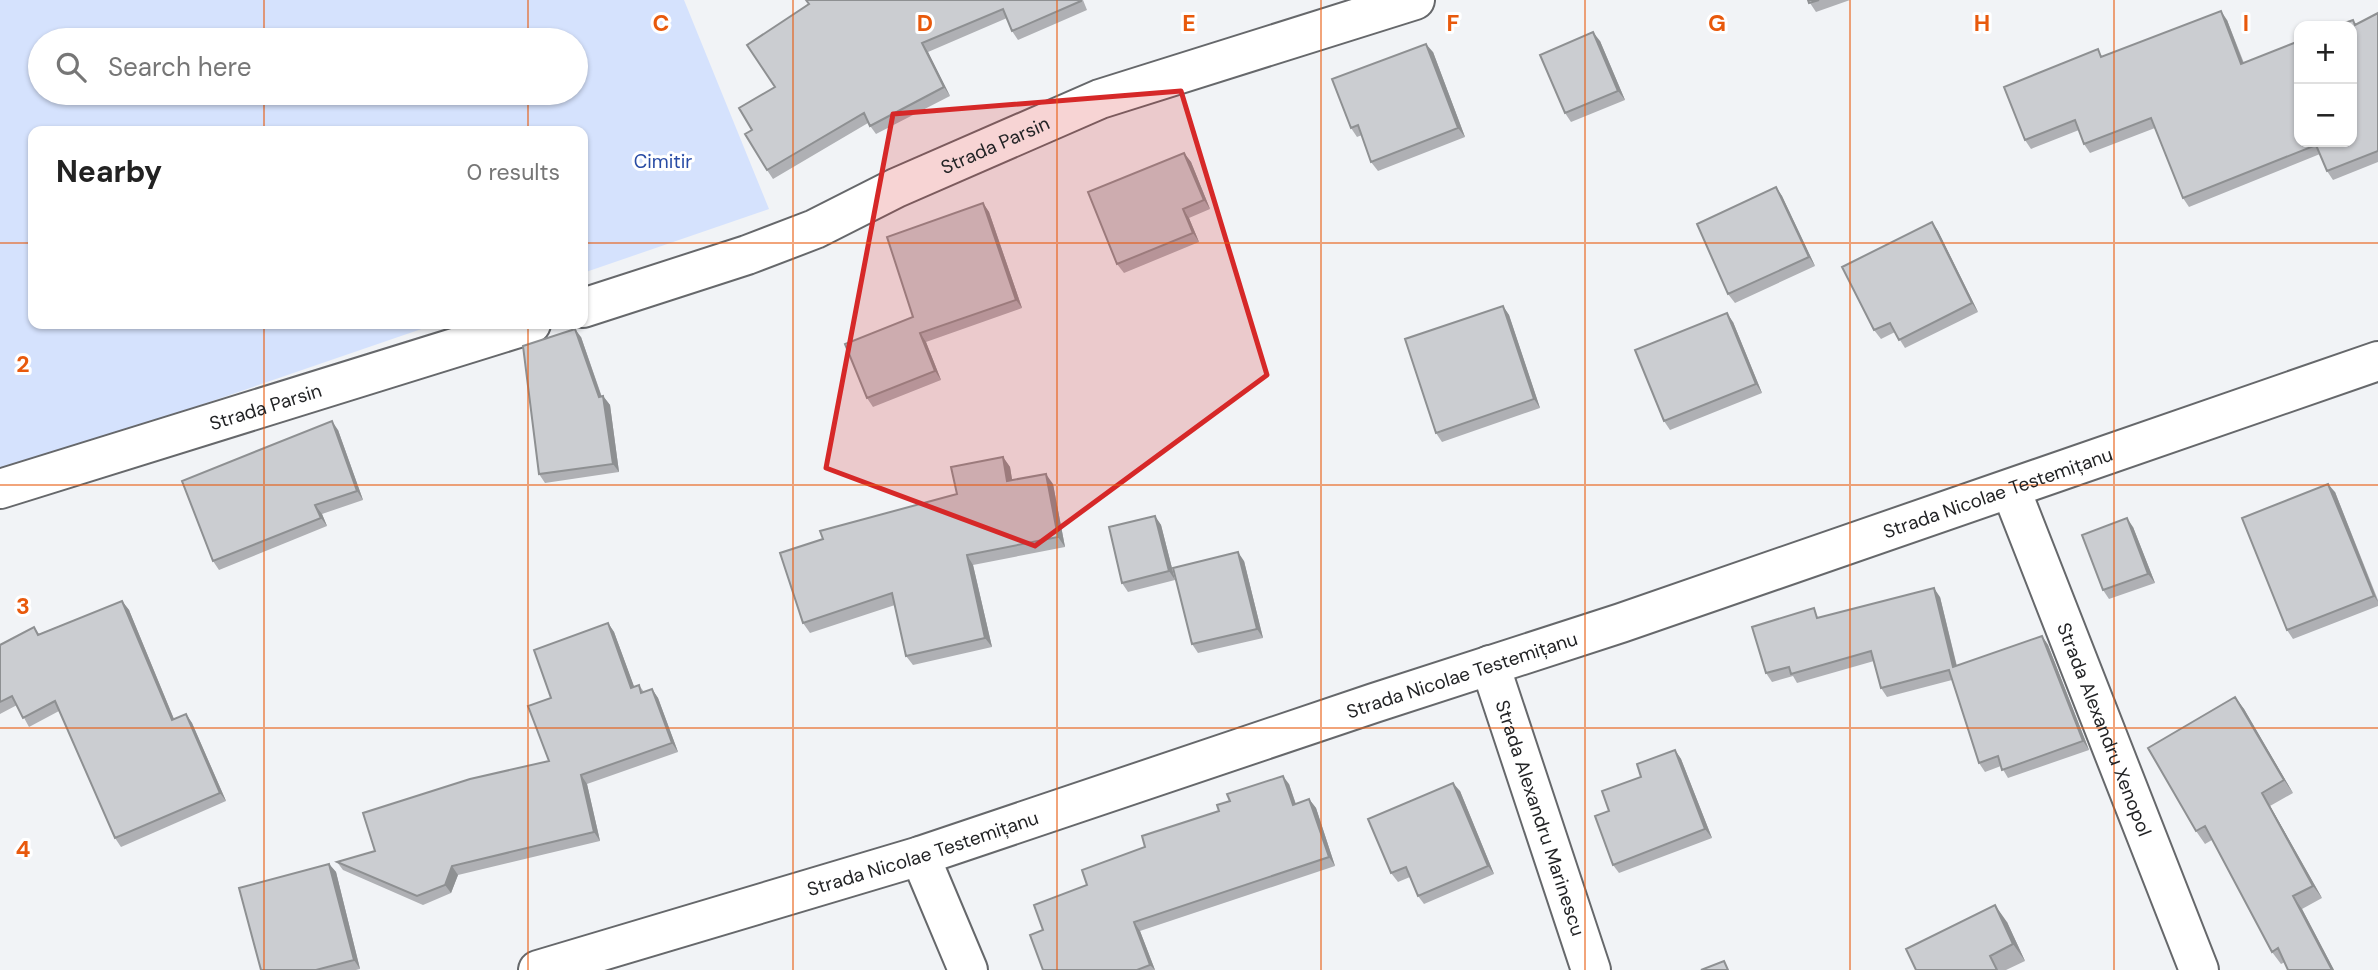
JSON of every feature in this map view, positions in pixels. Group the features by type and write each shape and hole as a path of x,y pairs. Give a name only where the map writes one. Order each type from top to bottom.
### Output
{"street":[{"name":"Strada Parsin","path":"588,305 747,255 815,229 896,188 1100,99 1415,0"},
{"name":"Strada Parsin","path":"0,489 515,329"},
{"name":"Strada Nicolae Testemițanu","path":"538,970 920,856 1621,623 2378,361"},
{"name":"Strada Alexandru Xenopol","path":"2011,490 2199,970"},
{"name":"Strada Alexandru Marinescu","path":"1490,665 1591,970"},
{"path":"920,856 968,970"}],"highlighted area":[{"path":"1181,91 1267,375 1035,546 826,468 893,114"}],"green space":[{"name":"Cimitir","path":"0,0 684,0 769,209 588,271 588,126 28,126 28,329 421,329 0,474"}],"building":[{"path":"806,0 1081,1 1012,31 1003,9 922,43 944,87 870,126 864,113 767,170 745,134 752,130 739,108 775,87 747,45 809,4"},
{"path":"2221,11 2241,64 2294,43 2294,147 2311,147 2183,198 2151,118 2084,144 2075,120 2025,140 2004,87 2098,49 2101,57"},
{"path":"2378,13 2378,151 2327,171 2317,147 2357,147 2357,24"},
{"path":"1593,32 1618,91 1565,113 1540,55"},
{"path":"1426,44 1458,128 1371,162 1358,125 1351,128 1332,79"},
{"path":"1184,153 1204,200 1183,209 1193,233 1117,264 1088,192"},
{"path":"1776,187 1809,257 1728,294 1697,224"},
{"path":"983,203 1016,300 920,333 935,371 867,398 845,344 913,317 887,237"},
{"path":"1932,222 1972,303 1899,340 1890,323 1874,330 1842,267"},
{"path":"1503,306 1534,399 1436,433 1405,339"},
{"path":"1727,313 1756,384 1664,421 1635,350"},
{"path":"575,329 599,397 603,396 613,464 539,474 523,346"},
{"path":"332,421 357,491 315,505 321,518 213,561 182,481"},
{"path":"1003,457 1007,481 1046,474 1058,537 967,555 985,638 906,656 892,593 803,623 780,553 823,539 820,531 957,494 951,467"},
{"path":"2328,484 2374,596 2287,630 2242,518"},
{"path":"1155,516 1169,571 1122,583 1109,527"},
{"path":"2127,518 2148,574 2103,590 2082,535"},
{"path":"1238,552 1257,629 1192,644 1173,568"},
{"path":"1934,588 1953,667 2042,636 2083,741 2002,770 1998,756 1979,763 1949,670 1881,688 1871,651 1791,674 1789,667 1766,673 1752,627 1814,608 1817,618"},
{"path":"122,601 172,720 186,714 220,793 115,838 55,701 23,718 12,696 0,702 0,645 34,627 38,635"},
{"path":"608,623 631,688 639,685 641,693 652,689 672,743 581,775 594,832 452,866 445,885 417,896 337,862 375,851 363,813 470,779 549,761 528,706 551,698 534,650"},
{"path":"2235,697 2284,780 2262,793 2313,886 2293,896 2332,970 2288,970 2278,948 2272,952 2205,826 2196,831 2148,748"},
{"path":"1675,750 1705,829 1613,865 1595,816 1609,811 1602,791 1641,777 1637,764"},
{"path":"1283,776 1293,805 1309,799 1329,857 1134,922 1150,965 1137,970 1043,970 1030,935 1043,930 1034,905 1087,885 1082,870 1145,847 1142,836 1219,811 1217,805 1230,801 1227,794"},
{"path":"1453,783 1488,866 1418,896 1406,867 1391,873 1368,819"},
{"path":"329,864 354,960 316,970 261,970 239,888"},
{"path":"1995,905 2013,944 1990,956 1997,970 1916,970 1906,949"},
{"path":"1724,961 1728,970 1701,970"}]}
